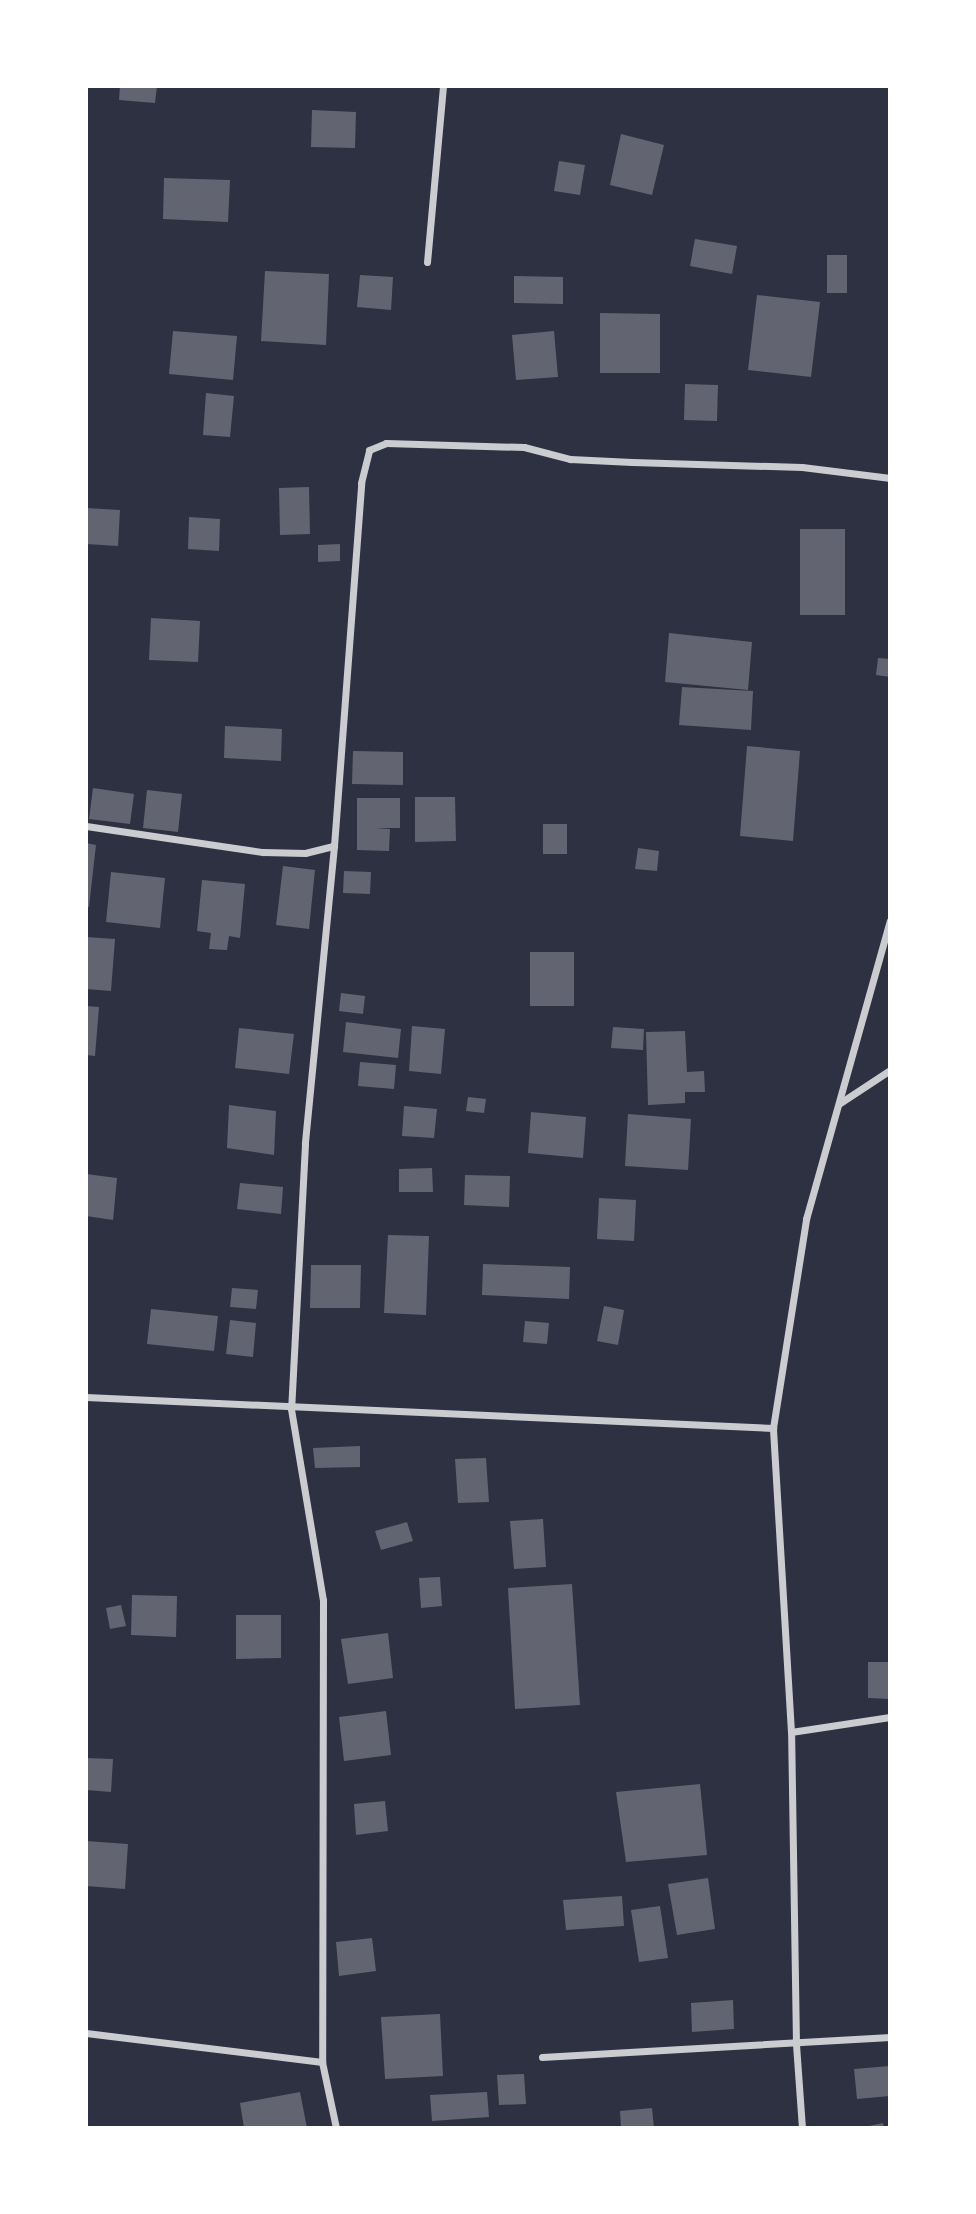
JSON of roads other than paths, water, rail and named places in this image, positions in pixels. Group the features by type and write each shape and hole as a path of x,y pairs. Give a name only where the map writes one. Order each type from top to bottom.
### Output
{"street":[{"path":"428,262 443,86"},
{"path":"336,2128 322,2062 323,1600 291,1409 304,1144 334,846 360,483 369,450 386,443 524,447 570,459 802,467 890,478"},
{"path":"86,826 263,852 306,853 334,846"},
{"path":"802,2128 796,2044 791,1732 773,1428 806,1219 890,921"},
{"path":"839,1103 890,1070"},
{"path":"86,1397 291,1409 773,1428"},
{"path":"791,1732 890,1717"},
{"path":"86,2034 322,2062"},
{"path":"542,2057 796,2044 890,2036"}]}
